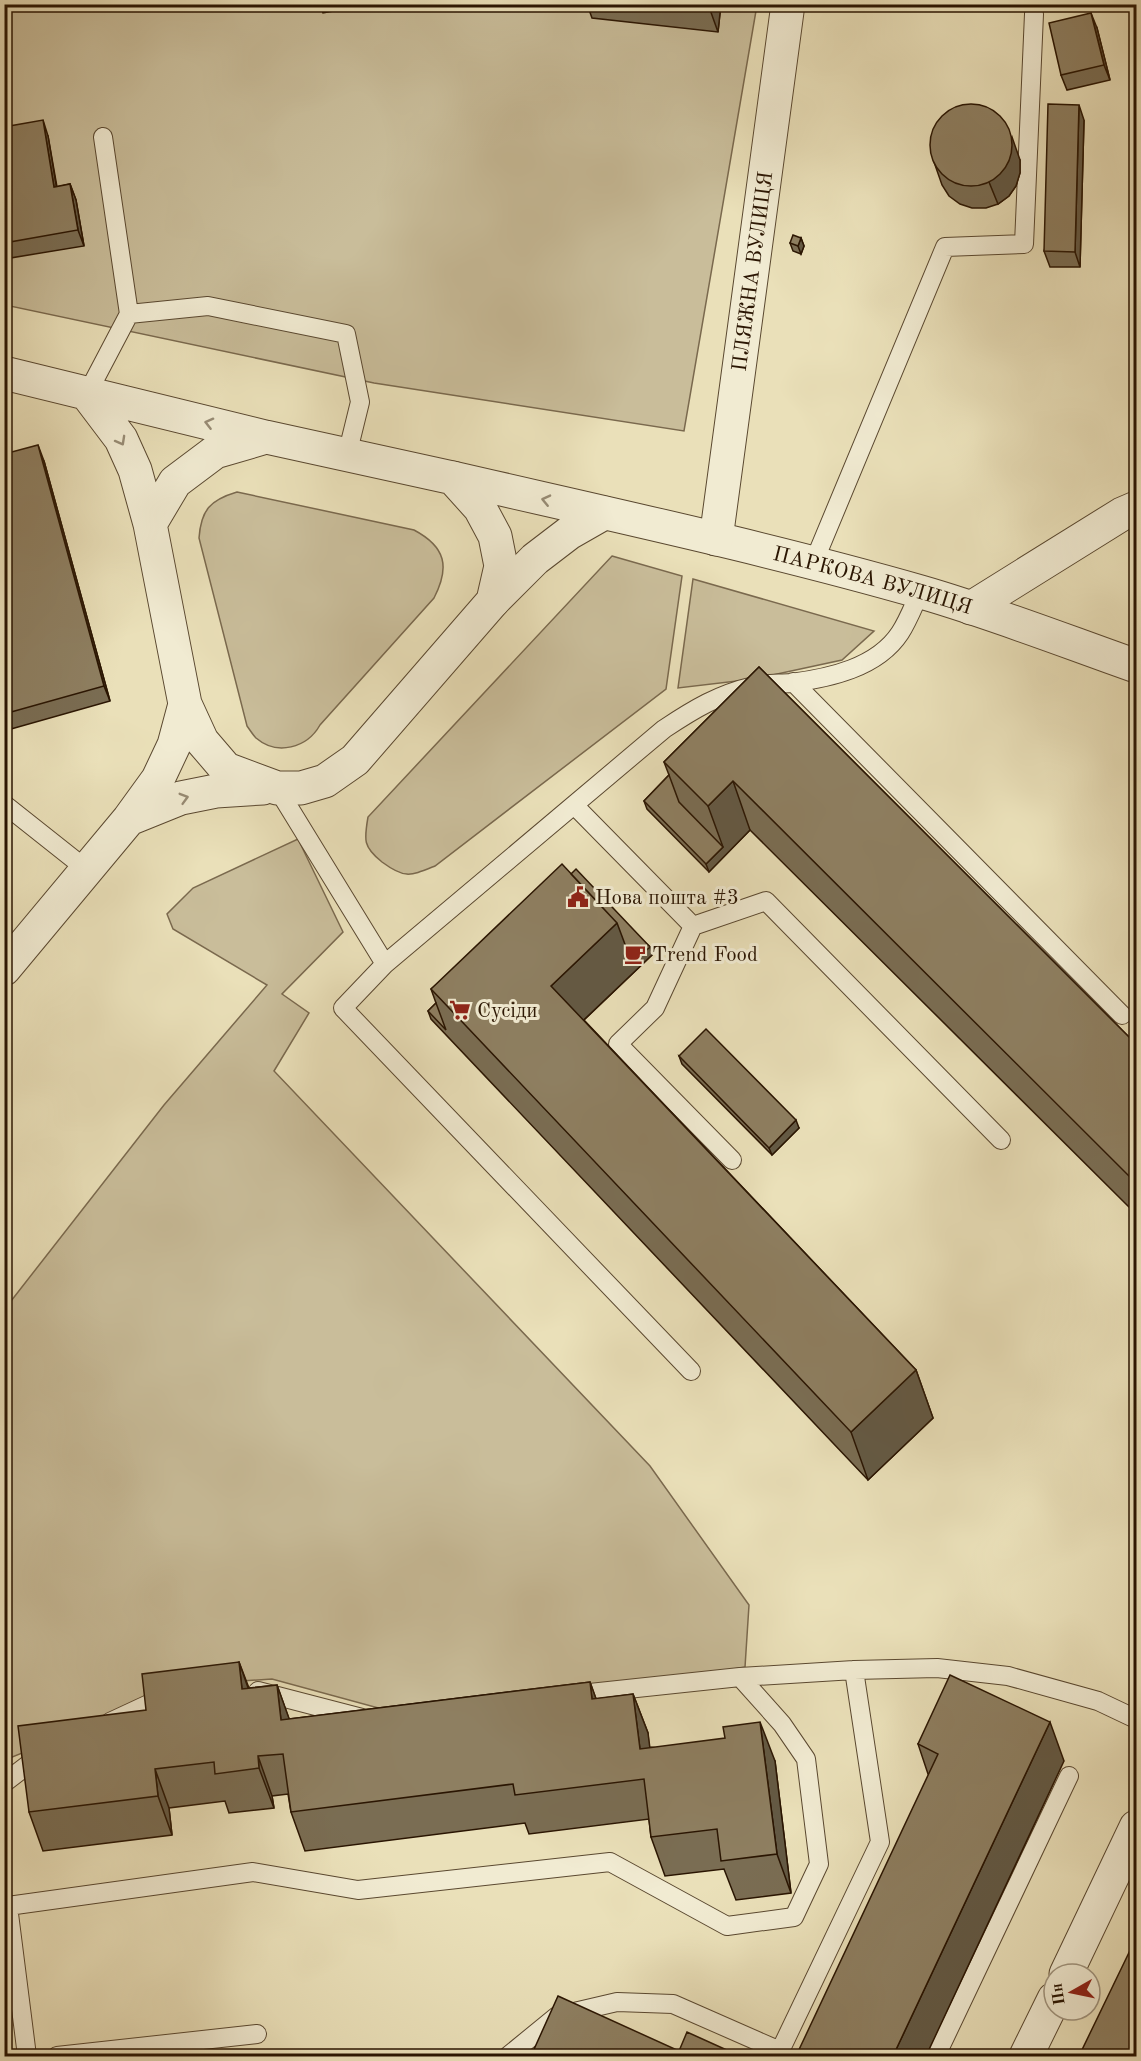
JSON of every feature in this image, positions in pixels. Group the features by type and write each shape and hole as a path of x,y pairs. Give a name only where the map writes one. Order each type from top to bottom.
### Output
{"street":[{"name":"ПЛЯЖНА ВУЛИЦЯ","path":"716,539 789,4"},
{"path":"4,373 266,437"},
{"path":"87,394 121,439 135,470 150,524 185,704 202,741 226,769 278,788"},
{"name":"ПАРКОВА ВУЛИЦЯ","path":"266,437 716,539 920,592 1137,666"},
{"path":"150,524 175,482 215,452 266,437"},
{"path":"453,478 480,508 495,536 501,566 493,601"},
{"path":"971,608 1122,514 1137,507"},
{"path":"129,819 193,795 216,791 301,788 325,781 355,760 493,601 535,559 568,533 604,513"},
{"path":"4,969 129,819 158,779 174,745 185,704"},
{"path":"1072,1962 1137,1827"},
{"path":"1026,2056 1043,2022"}],"lane":[{"path":"813,564 945,247 1024,244 1034,14"},
{"path":"87,394 129,314 103,137"},
{"path":"129,314 208,306 346,334 360,402 347,455"},
{"path":"691,1371 343,1008 385,964 664,729 702,704 726,694 757,685 792,682 834,674 860,666 884,652 900,633 920,592"},
{"path":"792,682 1122,1015"},
{"path":"278,788 385,964"},
{"path":"4,804 86,869"},
{"path":"574,805 693,926"},
{"path":"732,1160 618,1044 655,1008 693,926 766,901 1001,1140"},
{"path":"550,1698 740,1677 937,1668 1008,1676 1098,1701 1137,1719"},
{"path":"508,2056 557,2016 617,2002 673,2004 780,2051 880,1842 854,1670"},
{"path":"27,2056 6,1905 253,1872 358,1890 610,1862 727,1926 794,1917 819,1864 806,1759 782,1724 740,1677"},
{"path":"242,1691 253,1690 360,1718 384,1716"},
{"path":"90,1731 153,1702 186,1698"},
{"path":"4,1783 37,1756 58,1746"},
{"path":"936,2056 1069,1776"},
{"path":"57,2056 257,2034"}],"shaded area":[{"path":"5,5 757,5 684,431 374,383 5,305"},
{"path":"237,492 414,530 433,543 442,559 442,577 434,598 314,733 300,744 291,747 273,747 264,744 247,726 199,538 202,520 209,508 220,499"},
{"path":"612,556 682,576 666,689 435,866 408,874 396,871 382,862 371,852 366,842 368,817"},
{"path":"693,579 874,631 842,660 754,679 678,688"},
{"path":"298,839 343,932 282,994 309,1013 274,1071 650,1466 749,1605 745,1667 689,1677 382,1709 272,1679 211,1683 151,1701 5,1760 4,1310 164,1105 267,985 173,929 167,914 193,888"}],"building":[{"path":"1091,13 1104,65 1061,75 1049,23"},
{"path":"971,104 987,107 1000,116 1009,129 1012,145 1009,161 1000,174 987,183 971,186 955,183 942,174 933,161 930,145 933,129 942,116 955,107"},
{"path":"1048,104 1079,105 1075,252 1044,251"},
{"path":"43,120 54,187 70,184 78,230 4,243 4,127"},
{"path":"793,235 801,238 798,246 790,243"},
{"path":"38,445 104,686 4,714 4,454"},
{"path":"759,667 1137,1045 1137,1184 733,781 708,806 664,762"},
{"path":"669,775 679,802 723,847 706,864 644,801"},
{"path":"562,864 617,923 551,986 916,1370 851,1432 431,989"},
{"path":"576,869 650,947 632,963 617,923 571,874"},
{"path":"436,1003 446,1030 428,1011"},
{"path":"706,1029 796,1120 769,1148 679,1056"},
{"path":"239,1662 242,1689 277,1685 281,1720 590,1682 592,1699 633,1694 640,1749 725,1738 723,1727 760,1722 777,1854 721,1861 717,1829 651,1837 644,1779 515,1795 513,1784 291,1812 283,1754 258,1756 259,1768 215,1774 214,1762 155,1769 158,1796 29,1812 18,1726 146,1710 142,1674"},
{"path":"950,1675 1050,1722 893,2056 796,2056 938,1754 918,1744"},
{"path":"1137,1936 1137,2056 1079,2056 1095,2022 1102,2022 1102,2008"},
{"path":"558,1996 679,2051 687,2032 740,2056 531,2056"}],"place":[{"name":"Нова пошта #3","path":"578,897"},
{"name":"Trend Food","path":"635,954"},
{"name":"Сусіди","path":"460,1010"}]}
